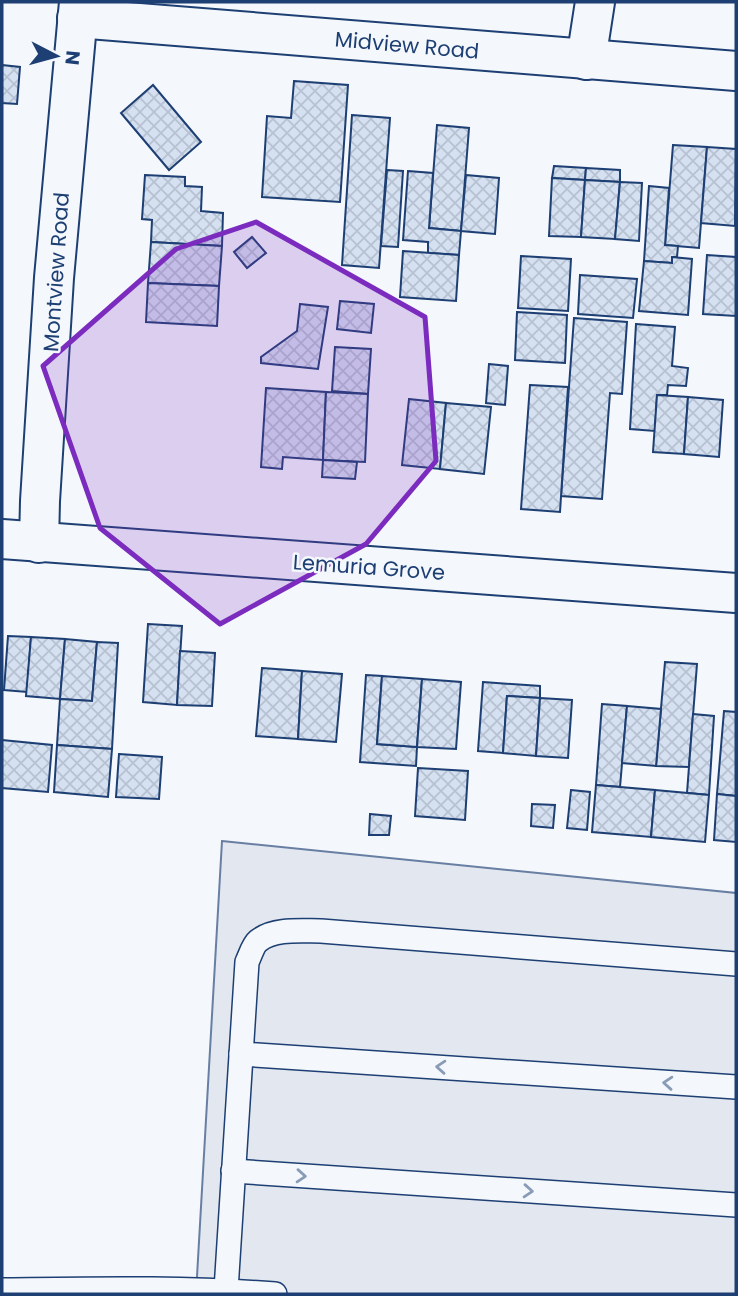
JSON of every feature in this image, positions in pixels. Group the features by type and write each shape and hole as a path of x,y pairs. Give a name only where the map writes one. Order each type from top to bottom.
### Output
{"street":[{"path":"586,60 595,2"},
{"name":"Midview Road","path":"78,10 586,60 736,71"},
{"name":"Montview Road","path":"20,541 40,501 54,278 78,10"},
{"name":"Lemuria Grove","path":"20,541 736,593"}],"lane":[{"path":"226,1290 247,962 256,942 273,934 290,931 321,931 736,964"},
{"path":"241,1054 736,1087"},
{"path":"233,1171 736,1205"},
{"path":"2,1290 226,1290 275,1294"}],"highlighted area":[{"path":"256,222 425,317 436,461 366,544 220,624 100,528 43,366 176,249"}],"shaded area":[{"path":"222,841 736,893 736,1294 196,1294"}],"building":[{"path":"2,65 20,67 17,104 2,103"},
{"path":"294,81 348,85 340,202 262,197 267,116 291,118"},
{"path":"153,85 201,142 169,170 121,113"},
{"path":"352,115 390,118 379,268 342,265"},
{"path":"437,125 469,128 461,231 429,228"},
{"path":"673,145 707,147 699,248 665,245"},
{"path":"707,147 736,149 735,226 701,223"},
{"path":"554,166 586,168 585,180 552,178"},
{"path":"586,168 620,170 620,182 585,180"},
{"path":"387,170 403,171 398,247 381,246"},
{"path":"408,171 433,173 429,228 461,231 459,255 428,253 428,242 403,240"},
{"path":"145,175 185,177 185,186 202,187 201,211 223,213 222,246 151,242 152,220 142,219"},
{"path":"466,175 499,178 495,234 461,231"},
{"path":"552,178 585,180 581,237 549,236"},
{"path":"585,180 620,182 615,239 581,237"},
{"path":"620,182 642,183 639,241 615,239"},
{"path":"649,186 669,188 665,245 678,246 677,257 672,257 672,263 644,261"},
{"path":"252,237 266,253 247,268 234,252"},
{"path":"151,242 222,246 219,286 148,283"},
{"path":"403,251 459,255 456,301 400,297"},
{"path":"707,255 736,257 736,316 703,314"},
{"path":"521,256 571,259 568,311 518,308"},
{"path":"672,257 692,259 688,315 639,311 644,261 672,263"},
{"path":"580,275 637,279 633,318 578,314"},
{"path":"148,283 219,286 217,326 146,322"},
{"path":"340,301 374,304 371,333 337,329"},
{"path":"300,304 328,307 318,369 261,363 261,357 297,331"},
{"path":"517,312 567,315 565,363 515,360"},
{"path":"574,318 627,322 622,394 610,393 602,499 561,496"},
{"path":"636,324 675,327 672,366 688,368 686,386 668,385 667,395 657,395 655,431 630,429"},
{"path":"335,347 371,349 368,394 332,391"},
{"path":"489,364 508,366 505,405 486,403"},
{"path":"530,385 568,387 560,512 521,509"},
{"path":"266,388 326,392 323,460 283,457 282,469 261,467"},
{"path":"326,392 368,394 365,462 323,460"},
{"path":"657,395 688,397 684,454 653,452"},
{"path":"688,397 723,400 719,457 684,454"},
{"path":"409,399 446,403 440,469 402,465"},
{"path":"446,403 491,407 484,474 440,469"},
{"path":"323,460 357,462 355,479 322,477"},
{"path":"148,624 182,626 177,705 143,702"},
{"path":"8,636 31,637 27,692 4,690"},
{"path":"31,637 65,639 60,699 26,696"},
{"path":"65,639 97,642 92,701 60,699"},
{"path":"97,642 118,643 112,749 57,745 60,699 92,701"},
{"path":"180,651 215,653 212,706 177,705"},
{"path":"665,662 697,664 689,767 656,766"},
{"path":"262,668 302,671 298,739 256,736"},
{"path":"302,671 342,674 336,742 298,739"},
{"path":"366,675 382,676 377,744 417,747 416,766 360,762"},
{"path":"382,676 422,679 417,747 377,744"},
{"path":"422,679 461,682 456,749 417,747"},
{"path":"483,682 540,686 540,698 507,696 503,753 478,751"},
{"path":"507,696 540,698 536,756 503,753"},
{"path":"540,698 572,700 568,758 536,756"},
{"path":"602,704 627,706 620,787 596,785"},
{"path":"627,706 661,709 656,766 622,763"},
{"path":"724,711 736,712 736,796 717,794"},
{"path":"693,714 714,716 709,795 687,793"},
{"path":"2,740 52,745 48,792 2,788"},
{"path":"57,745 112,749 108,797 54,792"},
{"path":"119,754 162,757 159,799 116,797"},
{"path":"418,768 468,771 465,820 415,816"},
{"path":"596,785 655,790 651,837 592,832"},
{"path":"571,790 590,792 587,830 567,828"},
{"path":"655,790 709,795 705,842 651,837"},
{"path":"717,794 736,796 736,842 714,840"},
{"path":"532,804 555,805 553,828 531,826"},
{"path":"370,814 391,816 389,835 369,835"}]}
